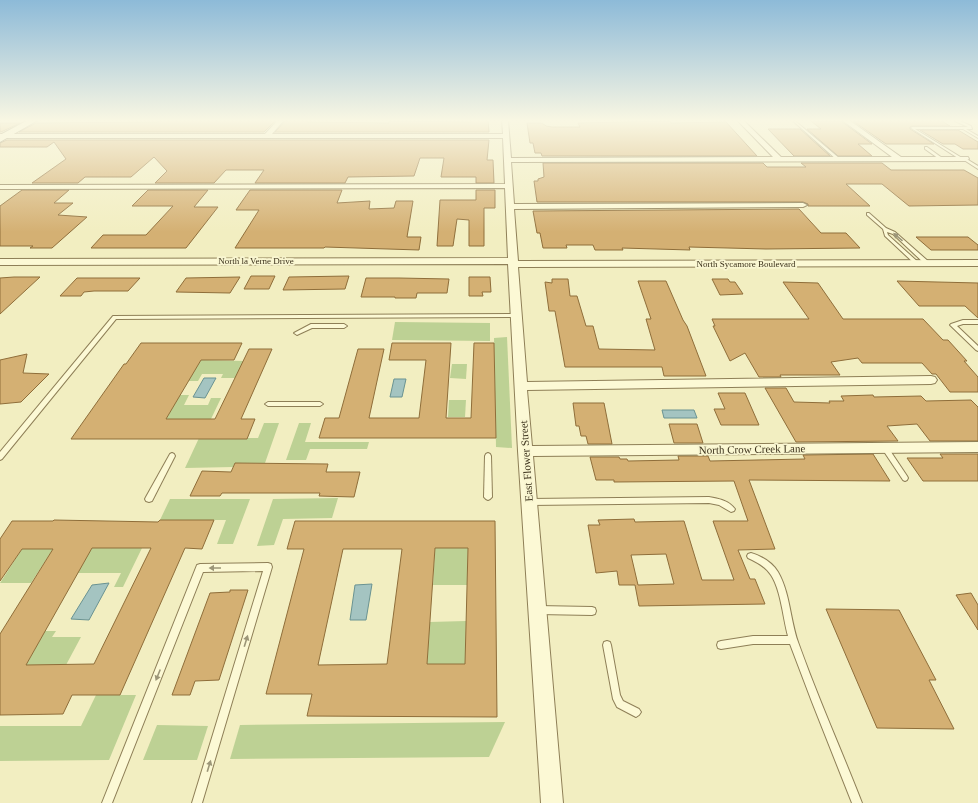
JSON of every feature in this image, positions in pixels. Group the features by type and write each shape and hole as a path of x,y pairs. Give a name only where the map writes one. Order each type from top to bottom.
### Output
{"street":[{"path":"507,160 963,159"},
{"name":"East Flower Street","path":"507,160 510,186 516,316 536,610 552,803"},
{"path":"0,187 510,186"},
{"path":"510,206 803,205"},
{"name":"North la Verne Drive","path":"0,262 513,263"},
{"name":"North Sycamore Boulevard","path":"513,263 978,263"},
{"path":"521,386 931,380"},
{"name":"North Crow Creek Lane","path":"525,451 978,447"}],"lane":[{"path":"939,157 943,160"},
{"path":"963,159 978,168"},
{"path":"868,214 885,229 894,233 927,264"},
{"path":"885,229 886,235 917,264"},
{"path":"0,457 114,317 516,316"},
{"path":"978,322 963,322 953,325 978,349"},
{"path":"297,333 311,326 344,326"},
{"path":"268,404 320,404"},
{"path":"885,448 905,478"},
{"path":"149,499 172,456"},
{"path":"488,456 488,497"},
{"path":"529,502 715,500 731,508"},
{"path":"752,556 766,565 775,574 784,599 793,640 857,803"},
{"path":"107,803 200,568 268,567 197,803"},
{"path":"536,610 592,611"},
{"path":"721,645 753,640 793,640"},
{"path":"607,645 616,696 620,704 636,712"}],"green space":[{"path":"395,322 490,323 490,341 392,340"},
{"path":"507,337 512,448 496,447 494,338"},
{"path":"201,360 244,361 235,378 221,378 223,374 202,374 198,381 188,381"},
{"path":"452,364 467,364 466,379 450,378"},
{"path":"180,395 189,395 184,405 208,405 211,398 221,398 211,419 166,419"},
{"path":"449,400 466,400 465,417 448,417"},
{"path":"264,423 279,423 265,463 235,463 233,467 185,468 199,438 258,438"},
{"path":"299,423 311,423 305,442 369,442 367,449 310,449 306,460 286,460"},
{"path":"338,498 332,518 283,519 274,545 257,546 273,499"},
{"path":"170,499 250,499 233,544 217,544 226,520 160,520"},
{"path":"92,548 142,548 123,587 114,587 121,573 77,573"},
{"path":"435,548 468,548 467,585 433,585"},
{"path":"22,549 53,549 31,583 0,583"},
{"path":"466,621 465,664 427,664 429,622"},
{"path":"45,631 56,631 52,637 81,637 66,665 26,665"},
{"path":"96,695 136,695 109,760 0,761 0,726 81,726"},
{"path":"505,722 489,757 230,759 240,725"},
{"path":"157,725 208,726 197,760 143,760"}],"water":[{"path":"204,378 216,378 205,398 193,397"},
{"path":"394,379 406,379 402,397 390,397"},
{"path":"662,410 694,410 697,418 664,418"},
{"path":"109,583 89,620 71,619 92,585"},
{"path":"372,584 366,620 350,620 355,585"}],"building":[{"path":"65,157 153,157 131,177 85,177 78,183 32,183 66,159"},
{"path":"154,157 487,157 487,160 493,160 494,183 476,183 476,177 441,177 444,158 420,158 414,176 348,177 345,183 255,183 264,170 226,170 214,183 155,183 167,171"},
{"path":"543,163 763,163 767,167 806,167 801,163 882,163 891,170 964,170 978,178 978,205 909,206 882,184 846,184 870,206 808,206 808,204 803,202 537,202 534,181 538,181 538,179 544,177"},
{"path":"22,190 69,190 54,203 73,203 58,215 87,217 52,248 30,248 33,246 0,246 0,206"},
{"path":"148,190 208,190 194,207 218,207 186,248 91,248 103,235 146,235 173,206 132,206"},
{"path":"250,190 342,190 337,203 370,201 369,209 394,208 396,201 413,201 407,237 421,237 419,250 325,247 235,248 259,210 236,210"},
{"path":"476,190 495,190 495,208 484,208 484,246 469,246 469,220 457,219 453,246 437,246 440,200 476,200"},
{"path":"799,209 821,233 846,233 860,248 766,249 689,247 690,250 622,248 623,250 595,250 593,245 566,245 567,248 543,248 540,233 537,233 533,211"},
{"path":"916,237 968,237 978,245 978,250 931,250"},
{"path":"251,276 275,276 269,289 244,289"},
{"path":"349,276 345,289 283,290 289,277"},
{"path":"40,277 0,314 0,278"},
{"path":"240,277 230,293 176,292 186,278"},
{"path":"469,277 490,277 491,292 482,292 483,296 469,296"},
{"path":"77,278 140,278 128,291 94,291 84,292 81,296 60,296"},
{"path":"366,278 449,279 447,293 417,293 416,298 395,298 361,297"},
{"path":"552,279 568,279 570,296 577,296 586,326 593,326 599,349 655,350 646,319 651,319 638,281 666,281 687,326 706,376 664,376 662,367 565,367 555,311 549,311 545,282 552,283"},
{"path":"712,279 728,279 730,282 735,282 743,294 720,295"},
{"path":"897,281 978,283 978,318 965,306 919,306"},
{"path":"783,282 818,283 843,319 923,319 943,340 948,340 967,361 964,361 978,377 978,392 950,392 936,374 932,374 922,363 862,363 858,358 831,362 840,375 780,375 781,377 759,377 745,353 730,361 713,326 715,326 712,319 809,319"},
{"path":"141,343 242,343 234,360 201,360 166,419 215,419 249,349 272,349 241,419 255,419 247,439 71,439 124,364 126,364"},
{"path":"392,343 451,343 446,418 471,418 474,343 494,343 496,438 319,438 325,418 339,418 358,349 384,349 369,418 419,418 426,360 389,360"},
{"path":"27,354 23,373 49,374 21,402 0,404 0,360"},
{"path":"765,388 786,388 794,402 830,403 829,401 844,401 841,396 873,395 874,397 921,396 926,401 971,400 978,407 978,441 930,441 917,424 887,426 898,441 796,442"},
{"path":"718,393 745,393 759,425 721,425 714,409 725,409"},
{"path":"573,403 604,403 612,444 588,444 586,436 581,436 579,426 576,426"},
{"path":"669,424 697,424 703,443 674,443"},
{"path":"873,454 890,481 749,480 775,549 738,550 750,579 755,579 765,604 639,606 635,585 619,585 617,571 596,573 588,525 600,525 598,520 634,519 635,522 684,521 702,580 734,580 713,521 748,521 734,481 614,482 614,480 596,480 590,457 619,457 620,459 627,459 628,461 679,460 678,456 708,456 710,461 805,459 803,455","holes":["666,554 674,584 638,585 631,555"]},
{"path":"940,454 978,454 978,481 923,481 907,458 943,458"},
{"path":"235,463 328,464 326,472 360,472 354,497 319,496 320,493 222,493 220,496 190,496 202,471 231,472"},
{"path":"160,520 214,520 202,549 185,548 120,695 72,695 63,714 0,715 0,634 53,549 22,549 0,581 0,539 12,521 158,522","holes":["92,548 151,548 94,664 26,665"]},
{"path":"295,521 495,521 497,717 307,716 312,694 266,694 304,549 287,549","holes":["435,548 468,548 465,664 427,664","343,549 402,549 387,664 318,665"]},
{"path":"230,590 248,590 219,680 195,681 190,695 172,695 210,593 230,592"},
{"path":"971,593 978,605 978,630 956,595"},
{"path":"826,609 899,610 936,680 929,680 954,729 877,728"}]}
